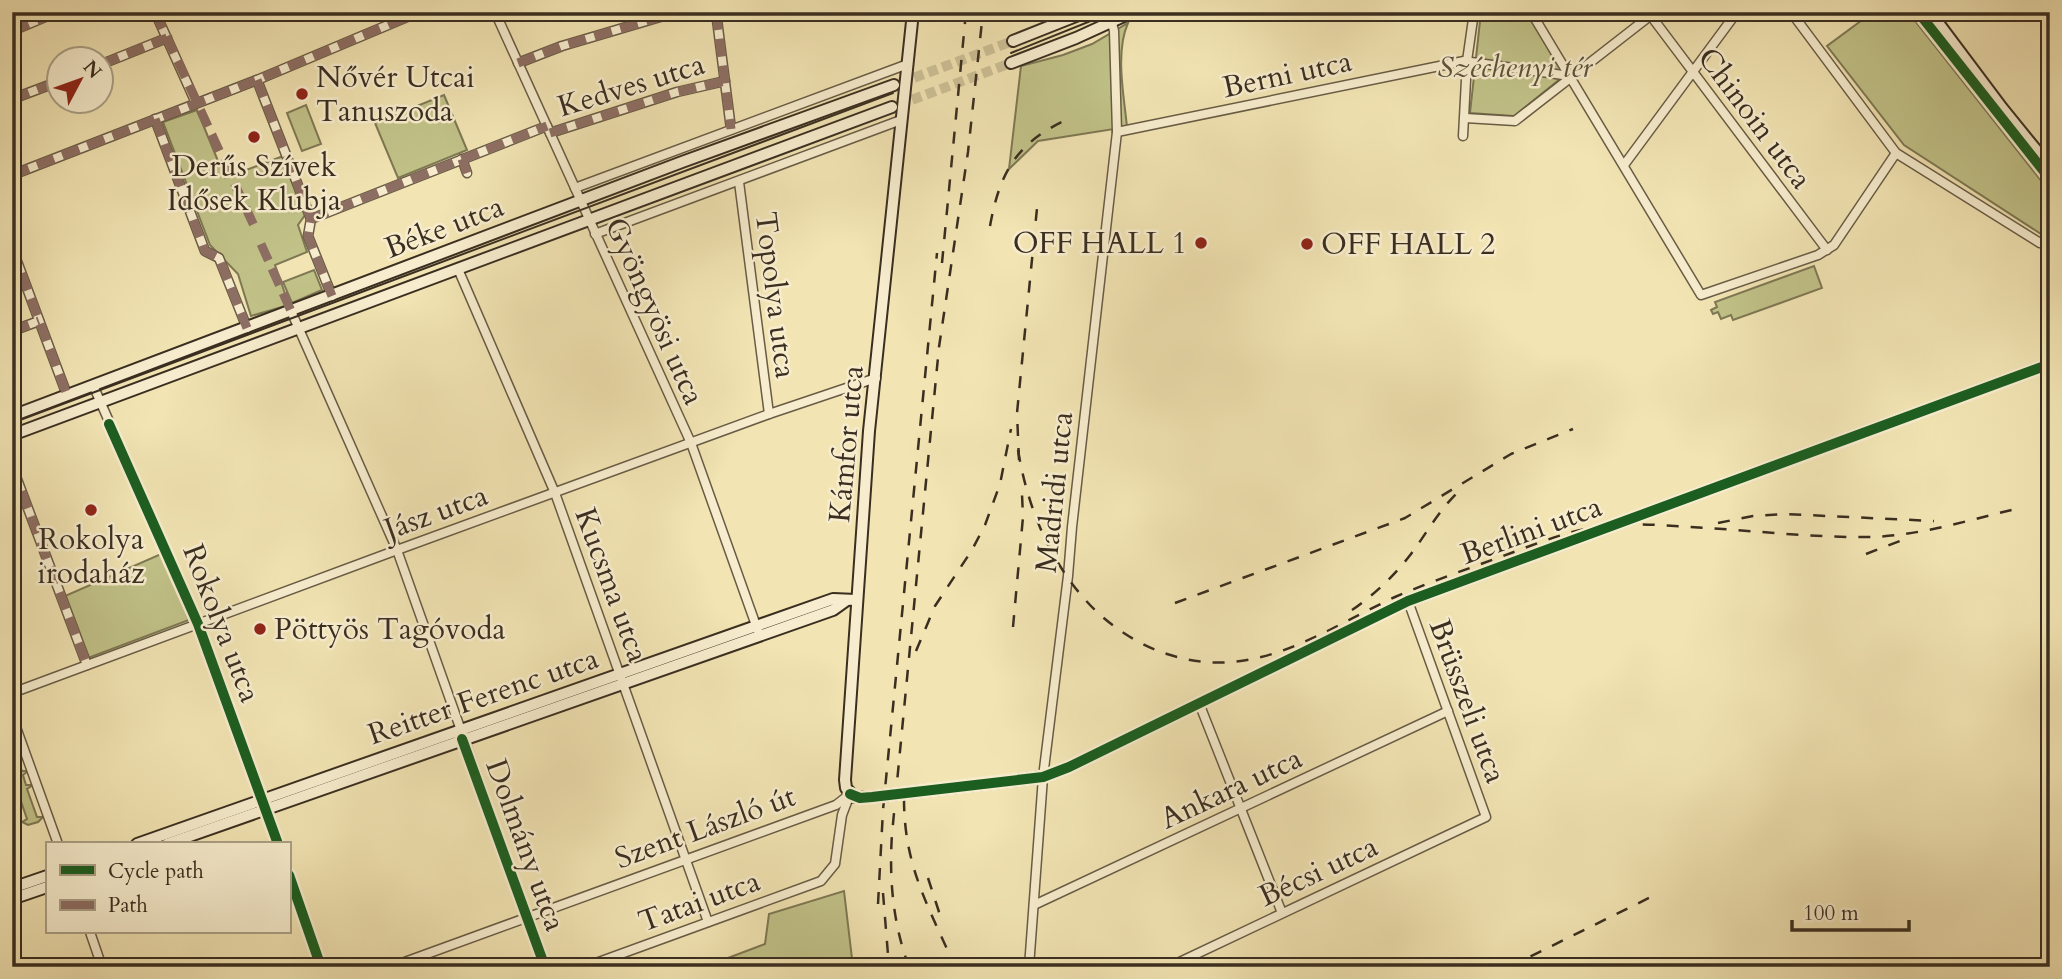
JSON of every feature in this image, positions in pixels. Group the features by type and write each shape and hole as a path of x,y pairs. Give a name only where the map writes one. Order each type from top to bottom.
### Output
{"street":[{"path":"12,31 57,12"},
{"path":"155,12 196,103"},
{"path":"12,175 257,80 419,12"},
{"name":"Gyöngyösi utca","path":"495,12 691,443 757,630"},
{"path":"518,64 562,46 677,12"},
{"path":"716,12 731,129"},
{"name":"Kámfor utca","path":"827,876 835,864 842,815 850,794 845,780 851,600 913,12"},
{"path":"1013,41 1086,12"},
{"path":"1011,63 1133,12"},
{"path":"1463,136 1467,61 1474,12"},
{"path":"1531,12 1701,295 1835,245 1896,153"},
{"path":"1624,165 1737,12"},
{"path":"1791,12 1896,153 2040,243 2050,236"},
{"path":"1918,12 1931,16 2050,166"},
{"path":"1465,118 1515,121 1651,13"},
{"name":"Chinoin utca","path":"1651,13 1693,74 1827,250"},
{"path":"1931,16 2050,179"},
{"name":"Madridi utca","path":"1029,967 1043,777 1117,132 1114,31 1111,23"},
{"path":"116,58 167,38"},
{"path":"1467,61 1570,76"},
{"name":"Berni utca","path":"1117,132 1467,61"},
{"path":"575,188 908,64"},
{"path":"257,80 311,219 308,236 332,296"},
{"name":"Kedves utca","path":"311,219 462,159 548,130 677,92 725,81"},
{"name":"Béke utca","path":"12,416 894,85"},
{"path":"12,99 46,86"},
{"name":"Béke utca","path":"12,435 892,107"},
{"path":"155,119 205,251 219,258 247,328"},
{"path":"595,234 901,120"},
{"path":"462,159 467,173"},
{"name":"Topolya utca","path":"738,182 769,414"},
{"path":"12,248 66,395"},
{"name":"Kucsma utca","path":"458,269 555,494 708,922"},
{"name":"Dolmány utca","path":"291,311 397,550 545,967"},
{"path":"12,331 39,321"},
{"name":"Berlini utca","path":"1043,777 1069,767 1408,601 2050,364"},
{"name":"Jász utca","path":"12,693 769,414 876,378"},
{"name":"Rokolya utca","path":"93,385 198,624 277,842"},
{"path":"12,466 87,665"},
{"name":"Reitter Ferenc utca","path":"143,842 264,804 757,630 833,610 851,600"},
{"name":"Brüsszeli utca","path":"1408,601 1486,817"},
{"path":"1199,703 1282,914"},
{"name":"Ankara utca","path":"1034,905 1448,711"},
{"path":"12,716 57,842"},
{"path":"850,794 860,798 872,797 1043,777"},
{"name":"Szent László út","path":"391,967 835,805 850,794"},
{"name":"Reitter Ferenc utca","path":"172,842 264,804"},
{"name":"Bécsi utca","path":"1169,967 1486,817"},
{"path":"12,888 46,876"},
{"name":"Tatai utca","path":"585,967 814,884 827,876"},
{"path":"290,878 321,967"},
{"path":"12,899 46,887"},
{"path":"91,934 102,967"}],"green space":[{"name":"Széchenyi tér","path":"1481,12 1528,12 1565,75 1514,116 1470,113"},
{"path":"1873,12 1908,12 2050,192 2050,226 2041,234 1904,145 1827,46"},
{"path":"1128,23 1121,60 1127,127 1038,141 1009,169 1021,66 1092,44"},
{"path":"444,95 467,150 398,178 375,123"},
{"path":"306,105 321,144 302,151 287,113"},
{"path":"197,110 225,178 283,156 305,215 298,225 307,252 275,265 289,305 251,316 238,274 210,245 163,122"},
{"path":"1814,266 1822,288 1733,320 1731,315 1721,319 1718,312 1713,314 1711,310 1717,307 1715,302"},
{"path":"314,270 322,290 292,303 283,282"},
{"path":"161,554 189,620 88,658 65,596"},
{"path":"12,747 22,771 28,771 23,775 26,785 33,785 27,789 37,817 43,817 28,825 22,822 27,819 12,775"},
{"path":"844,891 853,967 704,967 765,944 769,914"}],"tunnel":[{"path":"900,83 1013,41"},
{"path":"898,105 1011,63"}],"tram line":[{"path":"1011,53 1113,12"},
{"path":"12,423 893,93"}],"railway":[{"path":"942,263 966,12"},
{"path":"909,967 893,902 892,834 939,347 968,152 983,12"},
{"path":"990,226 999,189 1014,160 1037,137 1070,118"},
{"path":"1019,460 1017,413 1038,198"},
{"path":"878,904 883,810 937,253"},
{"path":"916,651 935,606 985,525 1000,484 1011,429"},
{"path":"1175,603 1405,518 1511,454 1573,429"},
{"path":"1018,450 1028,495 1045,538 1068,578 1082,596 1106,620 1139,642 1167,654 1199,661 1229,662 1286,650 1408,591 1537,543 1584,529 1642,524 1873,537 1929,530 2020,508"},
{"path":"1013,627 1023,517 1022,494"},
{"path":"1352,610 1398,570 1456,494"},
{"path":"1718,523 1753,516 1785,514 1934,521"},
{"path":"1866,554 1905,539"},
{"path":"904,799 908,846 913,866 955,967"},
{"path":"928,878 940,915"},
{"path":"883,893 889,967"},
{"path":"1509,967 1657,894"}],"marked path":[{"path":"12,31 57,12"},
{"path":"155,12 256,230"},
{"path":"12,175 257,80 419,12"},
{"path":"518,63 562,46 677,12"},
{"path":"716,12 731,129"},
{"path":"116,58 167,38"},
{"path":"257,80 311,219 308,236 332,296"},
{"path":"550,133 677,92 725,81"},
{"path":"12,99 46,86"},
{"path":"155,119 205,251 219,258 247,328"},
{"path":"311,219 547,126"},
{"path":"462,159 467,173"},
{"path":"261,244 291,311"},
{"path":"12,248 67,395"},
{"path":"12,331 39,321"},
{"path":"12,466 87,665"}],"cycle path":[{"path":"1918,12 2050,179"},
{"path":"850,794 860,798 872,797 1043,777 1069,767 1408,601 2050,364"},
{"path":"109,424 198,624 277,842"},
{"path":"462,739 545,967"},
{"path":"290,878 321,967"}],"place":[{"name":"Nővér Utcai Tanuszoda","path":"302,94"},
{"name":"Derűs Szívek Idősek Klubja","path":"254,137"},
{"name":"OFF HALL 1","path":"1201,243"},
{"name":"OFF HALL 2","path":"1307,244"},
{"name":"Rokolya irodaház","path":"91,510"},
{"name":"Pöttyös Tagóvoda","path":"260,629"}]}
